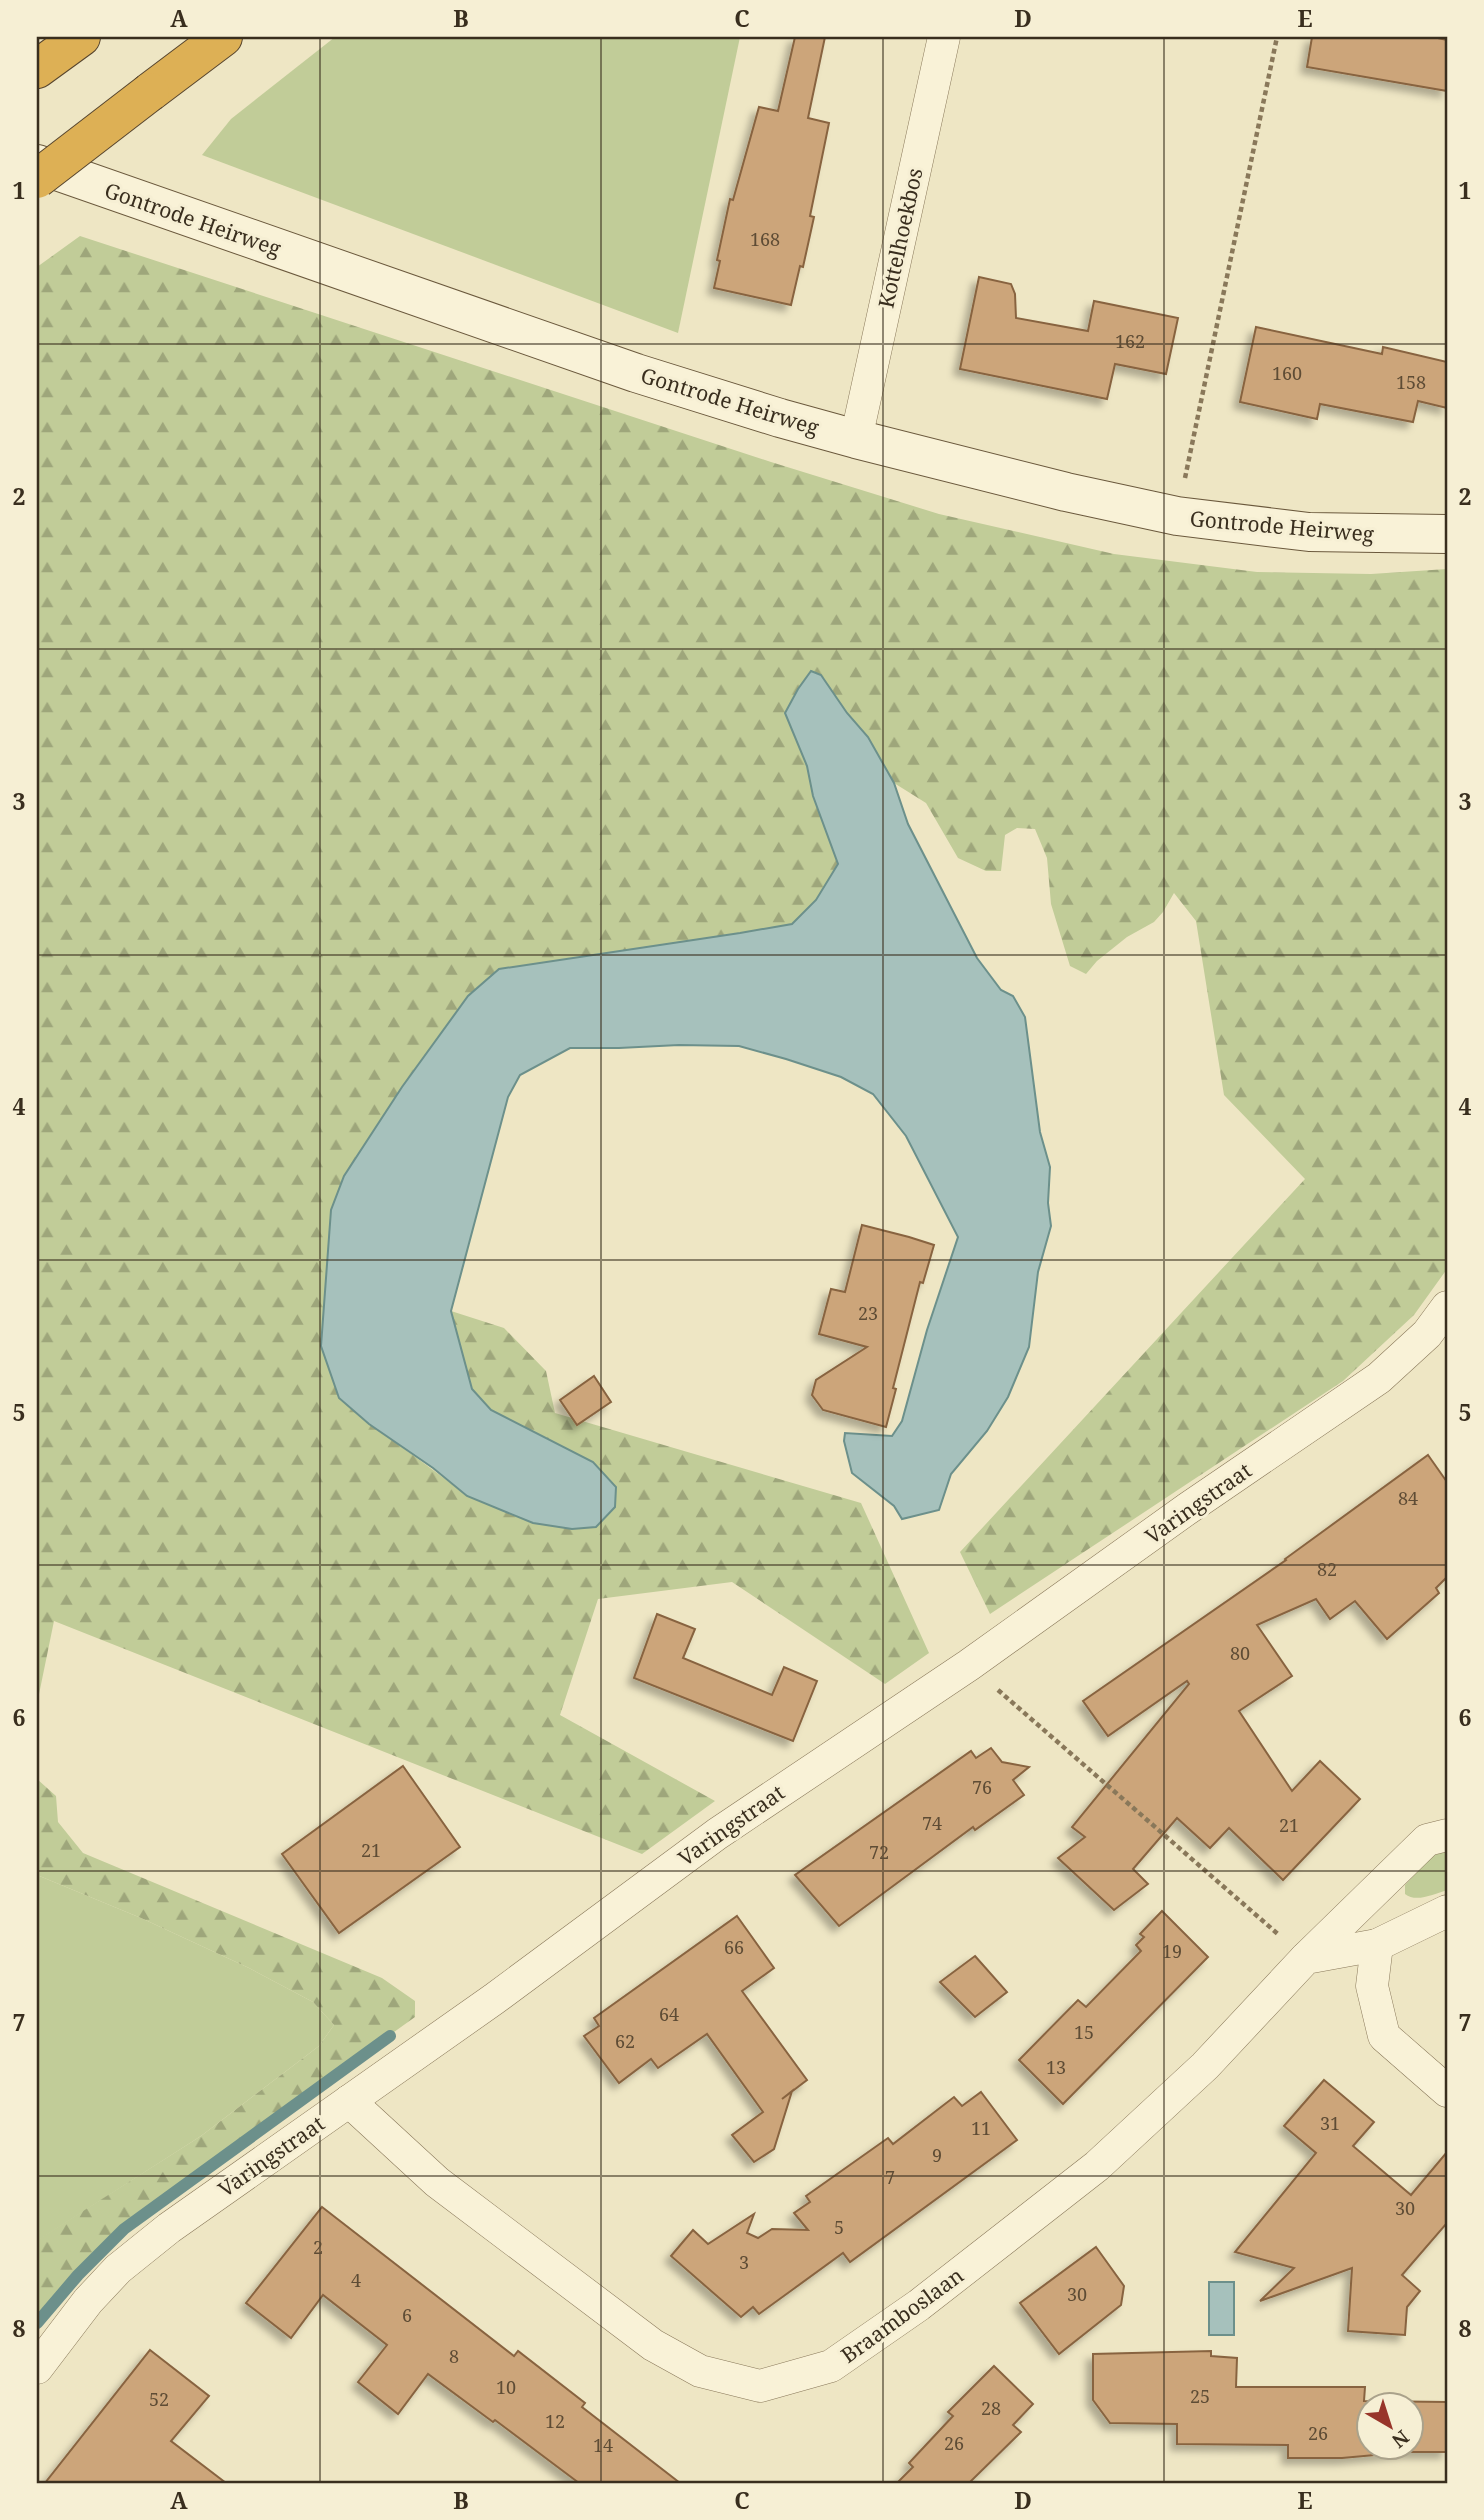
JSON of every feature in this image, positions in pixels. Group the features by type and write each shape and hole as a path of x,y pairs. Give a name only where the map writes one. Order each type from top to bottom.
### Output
{"highway":[{"path":"37,179 223,37"},
{"path":"37,69 79,38"}],"street":[{"name":"Kottelhoekbos","path":"856,439 944,37"},
{"name":"Gontrode Heirweg","path":"37,164 636,373 856,439 1066,492 1177,516 1309,532 1447,534"},
{"name":"Varingstraat","path":"37,2368 88,2301 118,2269 169,2228 494,1999 717,1834 969,1664 1186,1509 1379,1378 1427,1334 1447,1307"},
{"name":"Braamboslaan","path":"349,2101 437,2182 653,2345 699,2371 760,2386 831,2366 919,2305 1101,2163 1205,2066 1306,1958 1427,1840 1447,1835"},
{"path":"1306,1958 1377,1944 1447,1911"},
{"path":"1377,1944 1372,1986 1384,2036 1447,2091"}],"path":[{"path":"1177,516 1277,37"},
{"path":"969,1664 1306,1958"}],"green space":[{"path":"335,37 740,37 678,333 202,155 231,119"},
{"path":"80,236 771,462 939,514 1114,554 1257,572 1371,574 1447,569 1447,1269 1414,1315 1343,1381 990,1614 960,1552 1305,1179 1224,1095 1196,921 1174,893 1154,922 1127,937 1097,961 1086,974 1070,966 1051,904 1047,858 1035,829 1017,828 1005,835 1001,871 986,871 958,858 926,803 894,783 868,737 847,713 785,713 807,766 813,796 838,864 816,900 792,924 499,969 468,996 402,1087 339,1398 467,1496 593,1462 490,1410 472,1389 451,1311 504,1328 546,1371 555,1413 861,1503 929,1653 885,1684 732,1582 598,1599 560,1715 715,1801 642,1854 54,1621 37,1704 37,267"},
{"path":"37,1779 56,1796 58,1822 83,1853 382,1978 415,2001 415,2017 130,2221 102,2246 37,2317 39,2239 201,2136 319,2046 334,2025 313,2002 249,1968 141,1918 37,1875"},
{"path":"1447,1851 1447,1890 1420,1898 1405,1894 1405,1885 1432,1856"},
{"path":"37,1875 141,1918 249,1968 313,2002 334,2025 319,2046 201,2136 37,2241"}],"water":[{"path":"811,671 821,675 847,713 868,737 894,783 908,824 977,958 1001,990 1013,996 1025,1017 1040,1132 1050,1167 1048,1203 1051,1226 1038,1272 1029,1347 1008,1397 987,1431 951,1474 939,1510 902,1519 894,1506 852,1473 844,1441 845,1433 892,1436 902,1421 927,1330 958,1237 906,1136 873,1094 841,1077 739,1046 570,1048 520,1075 508,1097 451,1311 472,1389 491,1410 593,1462 616,1487 615,1507 596,1527 572,1529 533,1523 467,1496 433,1468 369,1424 339,1398 321,1346 331,1210 344,1176 402,1087 468,996 499,969 792,924 816,900 838,864 813,796 807,766 785,713"},
{"path":"1209,2282 1234,2282 1234,2335 1209,2335"}],"building":[{"path":"795,37 825,37 808,118 829,123 810,216 814,217 791,305 714,288 730,199 733,200 759,107 778,111"},
{"path":"1312,37 1433,37 1447,40 1447,91 1307,67"},
{"path":"979,277 1011,284 1015,294 1016,318 1088,331 1094,301 1178,318 1166,374 1115,364 1107,399 960,369"},
{"path":"1256,327 1382,354 1383,347 1447,362 1447,408 1418,401 1413,422 1320,404 1317,419 1240,402"},
{"path":"862,1225 934,1245 923,1283 920,1282 886,1427 823,1410 812,1395 816,1380 867,1347 819,1334 831,1289 845,1292"},
{"path":"594,1376 611,1402 577,1425 560,1400"},
{"path":"1428,1455 1447,1482 1447,1577 1436,1588 1439,1593 1387,1639 1355,1601 1330,1619 1316,1599 1257,1625 1292,1676 1239,1711 1292,1791 1320,1761 1360,1799 1283,1880 1229,1828 1210,1848 1177,1818 1133,1869 1148,1884 1114,1910 1058,1858 1085,1837 1072,1827 1189,1684 1187,1681 1108,1736 1083,1701 1286,1560"},
{"path":"657,1614 695,1629 683,1658 772,1695 784,1667 817,1681 793,1741 634,1678"},
{"path":"991,1748 1002,1762 1029,1767 1013,1780 1024,1795 975,1830 973,1827 839,1926 795,1875 971,1751 976,1758"},
{"path":"403,1766 460,1847 339,1933 282,1854"},
{"path":"1162,1911 1208,1957 1063,2104 1019,2060 1078,2000 1086,2007 1141,1951 1136,1945 1144,1937 1140,1934"},
{"path":"737,1916 774,1968 742,1991 807,2080 792,2092 774,2149 754,2162 732,2135 763,2112 707,2034 658,2068 651,2059 619,2083 584,2036 599,2026 594,2018"},
{"path":"975,1956 1007,1992 975,2017 940,1982"},
{"path":"1324,2080 1374,2122 1353,2146 1411,2195 1447,2152 1447,2223 1402,2275 1420,2291 1407,2307 1405,2335 1348,2331 1352,2268 1260,2301 1294,2268 1235,2252 1316,2153 1284,2126"},
{"path":"981,2092 1017,2140 850,2262 843,2253 759,2314 753,2307 741,2317 671,2256 693,2230 708,2244 754,2214 747,2233 758,2238 772,2229 808,2230 794,2213 810,2202 806,2196 888,2138 893,2144 954,2097 962,2106"},
{"path":"322,2207 514,2356 518,2351 585,2403 582,2407 680,2483 579,2483 428,2374 398,2414 358,2382 387,2345 323,2295 291,2338 246,2303"},
{"path":"1096,2247 1124,2286 1121,2305 1059,2354 1020,2303"},
{"path":"150,2350 209,2396 171,2441 226,2483 45,2483"},
{"path":"1211,2351 1211,2356 1237,2358 1236,2387 1365,2387 1365,2390 1354,2390 1354,2457 1342,2458 1288,2458 1288,2445 1177,2444 1177,2424 1110,2423 1093,2400 1093,2354"},
{"path":"994,2366 1033,2404 1013,2425 1021,2432 969,2483 897,2483 913,2467 909,2463 953,2416 948,2412"},
{"path":"1424,2402 1447,2402 1447,2452 1424,2452"}],"waterway":[{"path":"37,2323 78,2275 124,2229 390,2036"}]}
